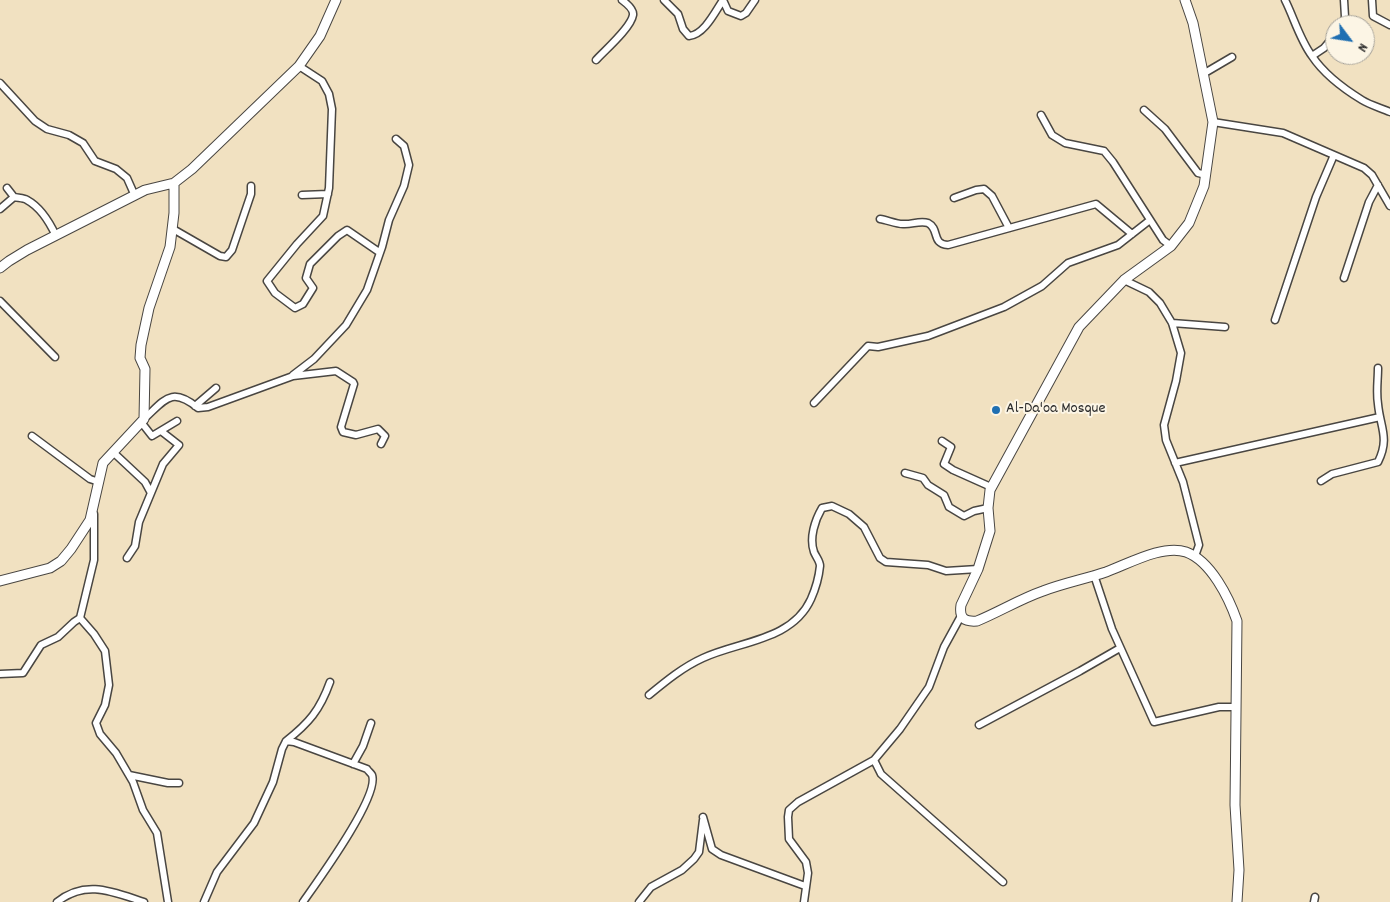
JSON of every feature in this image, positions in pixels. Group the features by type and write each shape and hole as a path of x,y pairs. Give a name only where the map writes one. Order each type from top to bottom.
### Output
{"street":[{"path":"0,268 9,261 134,196 152,188 174,183 192,169 299,66 320,36 336,0"},
{"path":"596,60 629,24 633,15 632,10 622,0"},
{"path":"664,0 678,14 683,29 689,36 704,28 723,0 728,10 741,16 746,13 755,0"},
{"path":"804,902 808,873 806,862 789,839 789,810 798,802 874,760 900,728 929,687 944,647 961,616 961,605 978,569 990,531 988,508 991,487 1078,327 1124,280 1171,246 1189,223 1204,186 1212,122 1193,24 1185,0"},
{"path":"1286,0 1312,56 1323,69 1362,100 1390,112"},
{"path":"1344,0 1345,15"},
{"path":"1372,0 1373,16 1390,25"},
{"path":"1312,56 1325,47"},
{"path":"1203,74 1232,57"},
{"path":"299,66 322,81 329,94 332,109 328,194 323,216 297,244 267,282 275,293 295,308 303,304 313,288 306,278 310,264 338,236 347,230 379,252"},
{"path":"0,84 35,121 47,129 69,135 84,143 95,161 116,169 127,178 134,196"},
{"path":"1144,110 1165,129 1198,174 1206,176"},
{"path":"1042,115 1052,135 1065,143 1104,151 1163,240 1171,246"},
{"path":"1212,122 1283,133 1364,168 1372,175 1390,206"},
{"path":"293,376 314,359 346,326 367,290 389,220 404,186 409,166 404,146 396,139"},
{"path":"1275,320 1316,197 1334,155"},
{"path":"174,183 173,229 166,263 149,308 140,358 145,369 143,420 152,436 177,421"},
{"path":"1344,278 1370,202 1378,185"},
{"path":"173,229 220,256 226,257 232,250 251,194 251,186"},
{"path":"7,188 14,197 26,199 39,211 51,224 56,236"},
{"path":"954,198 984,189 992,196 1009,228"},
{"path":"302,195 328,194"},
{"path":"0,209 14,197"},
{"path":"880,219 904,224 921,222 928,224 934,229 938,242 942,245 948,245 1096,204 1132,234"},
{"path":"814,403 868,346 878,347 928,336 1004,307 1042,286 1068,263 1118,245 1150,220"},
{"path":"1124,280 1149,292 1160,303 1172,323 1181,353 1176,381 1164,425 1166,440 1183,482 1199,545 1195,556"},
{"path":"0,301 55,357"},
{"path":"1172,323 1225,327"},
{"path":"1321,481 1332,474 1378,462 1382,455 1387,431 1380,417 1377,403 1378,368"},
{"path":"0,581 50,568 61,561 90,520 103,463 166,398 176,396 198,408 208,407 293,376 336,371 354,384 341,426 343,432 356,435 378,429 385,436 381,444"},
{"path":"195,406 216,388"},
{"path":"1175,462 1380,417"},
{"path":"127,558 135,546 138,522 163,464 179,445 161,431"},
{"path":"32,436 90,479 99,482"},
{"path":"942,441 951,447 944,464 991,487"},
{"path":"114,453 145,482 151,492"},
{"path":"905,473 923,478 928,485 944,495 949,507 964,516 974,511 988,508"},
{"path":"0,674 23,673 41,645 58,637 80,618 94,560 94,505"},
{"path":"649,694 677,673 704,657 779,631 798,618 811,600 818,576 820,564 813,551 812,538 817,517 822,508 832,506 848,514 864,527 880,558 886,562 928,565 946,571 978,569"},
{"path":"961,616 968,622 977,621 1043,591 1165,551 1185,552 1195,556 1205,565 1219,583 1232,605 1237,621 1235,805 1239,870 1237,902"},
{"path":"1094,575 1112,629 1154,722 1219,706 1236,707"},
{"path":"80,618 105,651 108,684 104,705 96,723 100,734 116,753 129,776 143,810 157,833 168,902"},
{"path":"978,725 1030,696 1080,672 1120,648"},
{"path":"204,902 217,872 254,822 274,782 282,749 286,741 304,727 323,701 330,682"},
{"path":"353,764 363,746 370,724"},
{"path":"286,741 294,742 367,769 372,775 372,785 362,813 303,902"},
{"path":"874,760 881,774 1003,882"},
{"path":"129,776 168,783 179,783"},
{"path":"638,902 651,887 682,870 694,859 699,852 703,817 712,849 721,855 805,886"},
{"path":"56,902 66,895 87,889 104,889 144,902"}],"place":[{"name":"Al-Da'oa Mosque","path":"996,410"}]}
